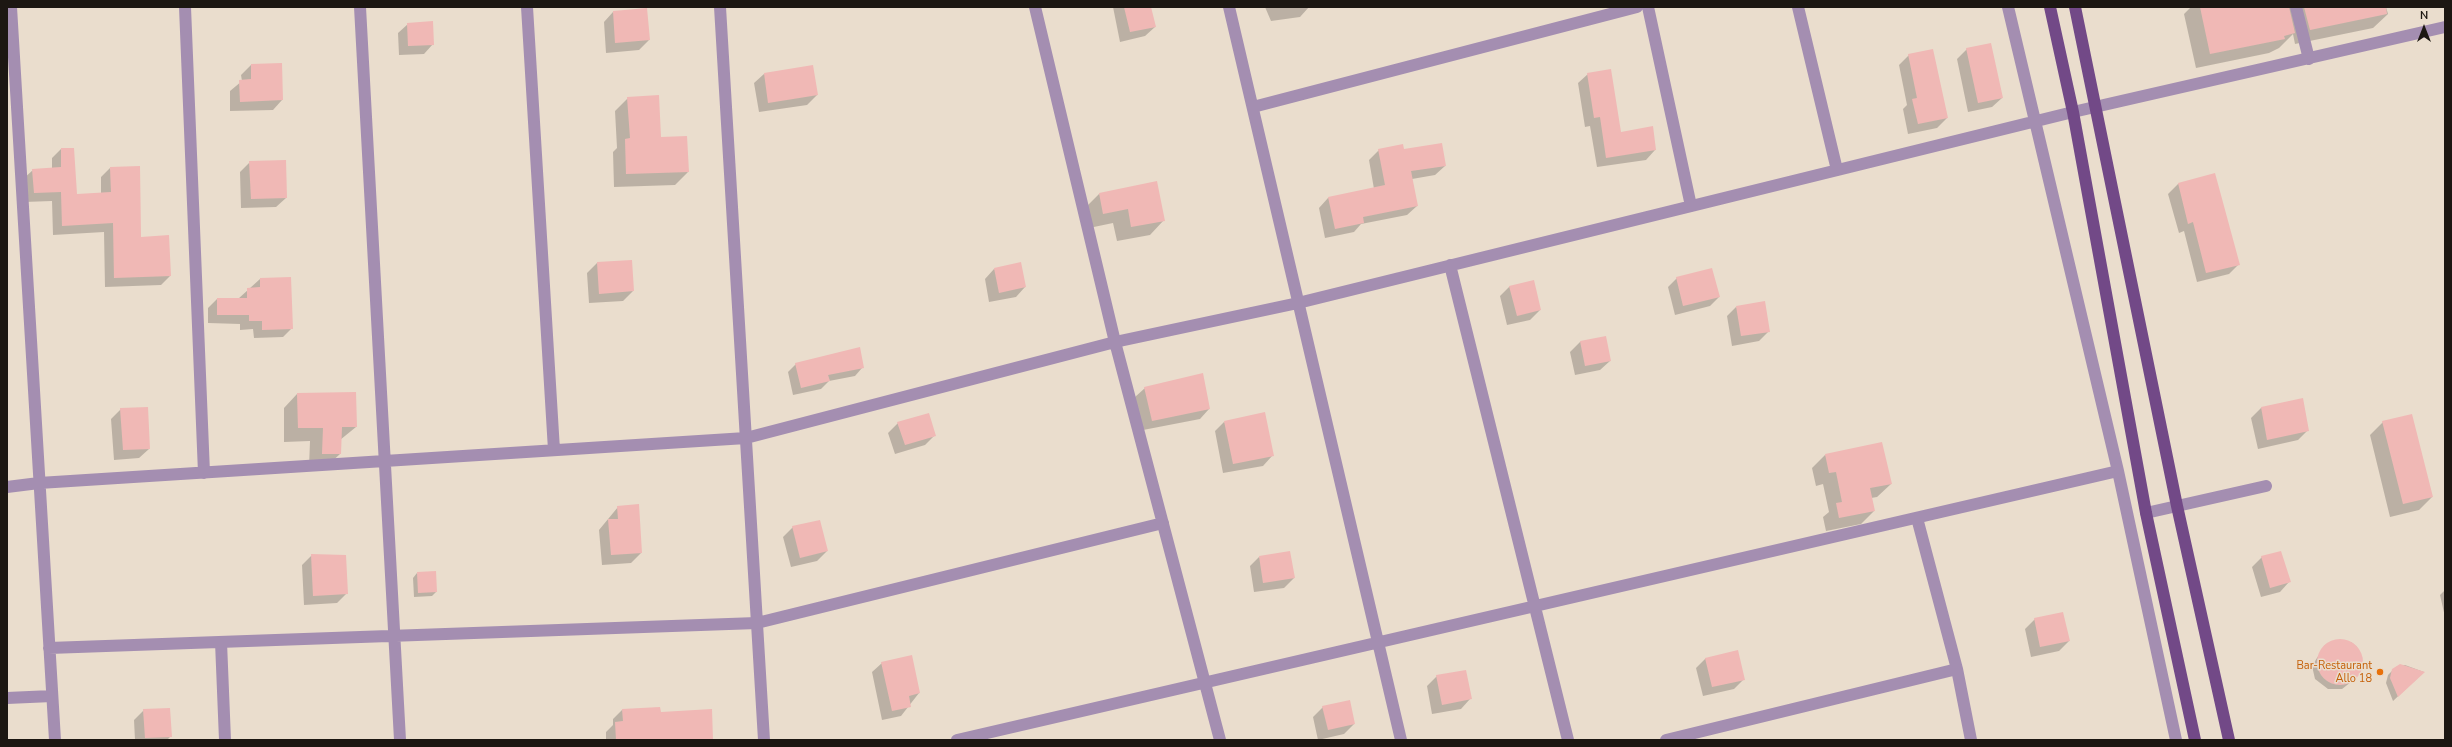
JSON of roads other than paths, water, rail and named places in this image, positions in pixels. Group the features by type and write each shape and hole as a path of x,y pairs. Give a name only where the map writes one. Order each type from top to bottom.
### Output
{"main road":[{"path":"2050,7 2073,112 2146,512 2195,740"},
{"path":"2075,7 2097,107 2176,506 2229,740"}],"street":[{"path":"11,7 55,740"},
{"path":"185,7 204,473"},
{"path":"360,7 400,740"},
{"path":"527,7 554,450"},
{"path":"720,7 764,740"},
{"path":"1035,7 1115,342 1206,682 1220,740"},
{"path":"1229,7 1377,643 1401,740"},
{"path":"1253,107 1637,7"},
{"path":"1648,7 1691,206"},
{"path":"1798,7 1837,170"},
{"path":"2008,7 2034,122 2118,471 2176,740"},
{"path":"2296,7 2309,58"},
{"path":"7,487 39,483 746,438 1115,342 1298,303 2073,112 2445,27"},
{"path":"1450,265 1568,740"},
{"path":"957,740 2118,471"},
{"path":"2146,512 2266,486"},
{"path":"1917,518 1957,669 1971,740"},
{"path":"49,648 757,623 1164,523"},
{"path":"221,642 225,740"},
{"path":"1666,740 1957,669"},
{"path":"7,698 52,696"}],"place":[{"name":"Bar-Restaurant Allo 18","path":"2380,672"}]}
